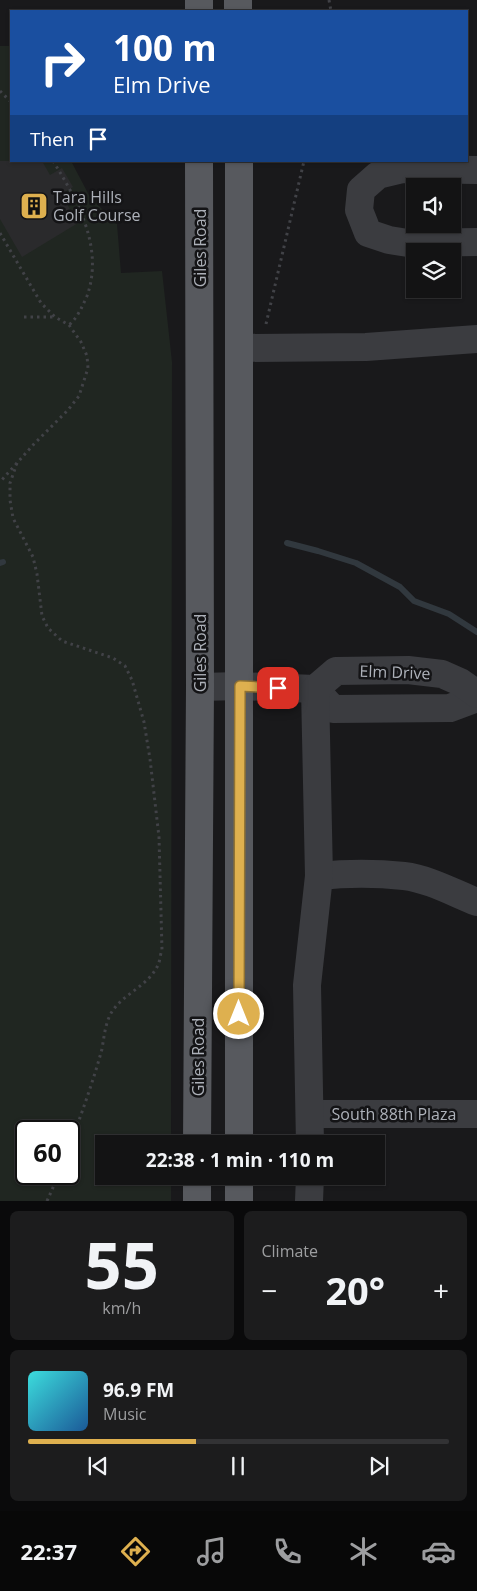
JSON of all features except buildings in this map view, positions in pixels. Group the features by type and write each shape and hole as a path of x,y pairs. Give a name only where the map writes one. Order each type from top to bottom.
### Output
{"main road":[{"name":"Giles Road","path":"197,1135 200,687 199,162"},
{"path":"239,162 250,348 240,686 239,1135"},
{"path":"197,1185 197,1201"},
{"path":"239,1185 239,1201"}],"street":[{"path":"477,170 403,169 378,176 361,190 359,210 368,233 389,240 408,243 477,242"},
{"path":"250,348 366,347 477,339"},
{"name":"Elm Drive","path":"315,689 336,671 408,670 442,674 460,682 477,694"},
{"path":"200,687 240,686 315,689 333,709 450,708 477,698"},
{"path":"310,1135 307,985 319,876 315,689"},
{"path":"319,876 342,874 405,876 477,902"},
{"name":"South 88th Plaza","path":"311,1114 477,1114"},
{"path":"310,1185 310,1201"}],"path":[{"path":"0,91 10,101"},
{"path":"54,162 80,209 92,249 93,268 90,286 79,312 69,325"},
{"path":"250,348 304,162"},
{"path":"0,233 41,303 55,317 69,325 81,342 87,356 88,368 79,396 0,482"},
{"path":"24,317 55,317"},
{"path":"17,463 10,482 10,500 13,518 33,557 42,616 48,628 62,641 113,658 125,666 132,680 144,722 159,837 162,950 158,964 152,974 117,1005 110,1015 106,1025 102,1049 79,1120"},
{"path":"47,1201 54,1185"}],"shaded area":[{"name":"Tara Hills Golf Course","path":"0,46 10,46 10,162 72,162 90,197 117,224 121,273 162,271 172,362 171,1135 95,1135 95,1185 171,1185 171,1201 0,1201"}],"waterway":[{"path":"287,543 356,563 400,587 414,601 449,614 477,632"}],"place":[{"name":"Tara Hills Golf Course","path":"34,206"}],"route":[{"path":"239,1014 240,686 278,688"}]}
